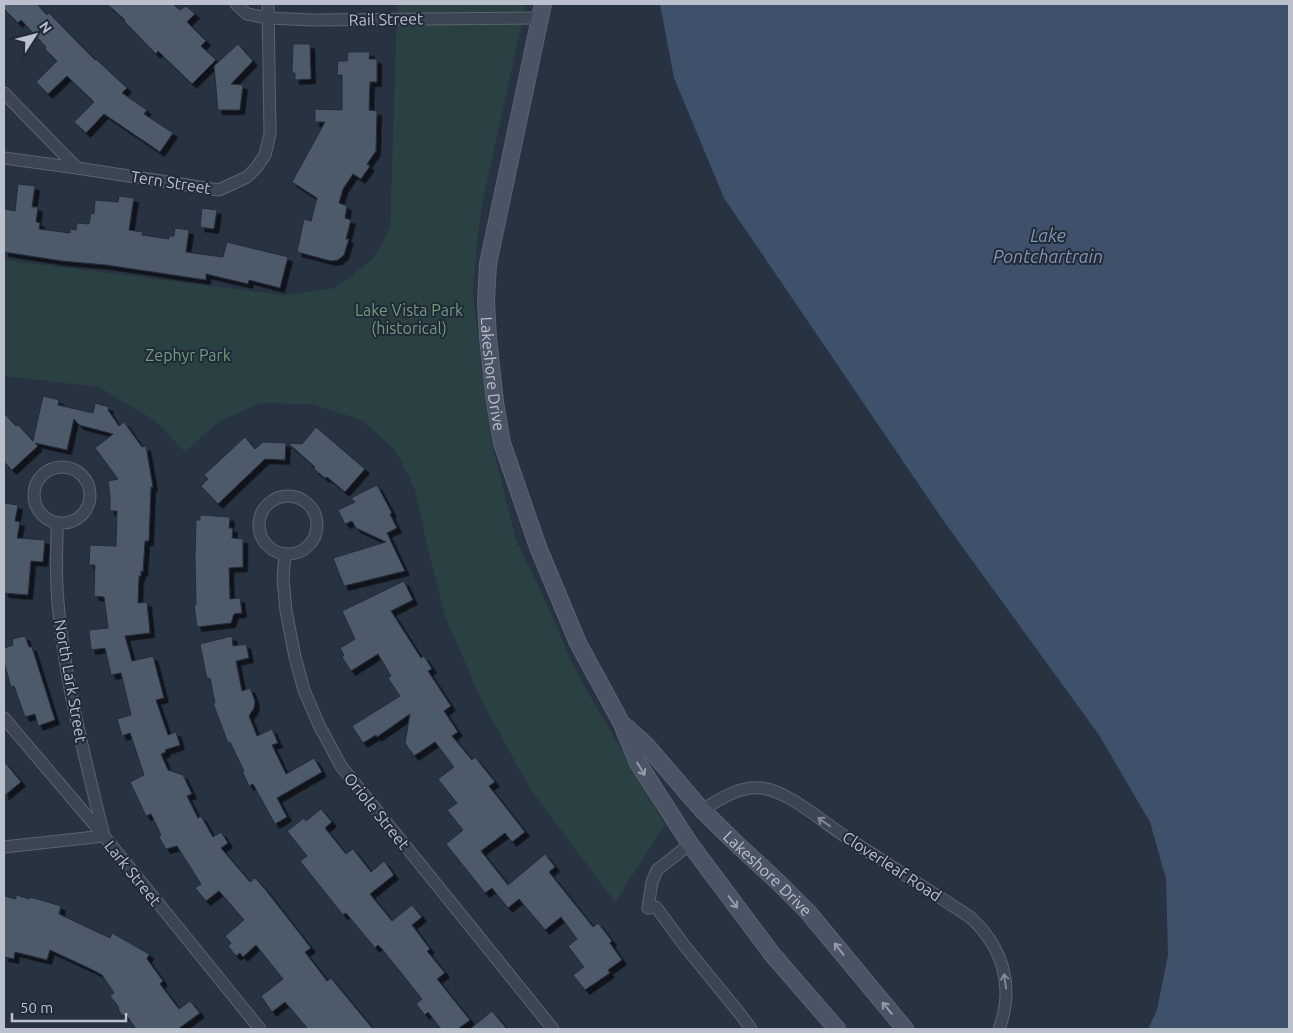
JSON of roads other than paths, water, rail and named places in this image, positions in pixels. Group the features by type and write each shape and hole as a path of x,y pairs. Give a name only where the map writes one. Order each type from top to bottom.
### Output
{"street":[{"name":"Rail Street","path":"236,4 247,14 268,18 312,20 541,11"},
{"name":"Tern Street","path":"4,158 219,190 247,177 265,155 270,134 268,4"},
{"name":"Lakeshore Drive","path":"541,11 488,264 486,300 495,402 502,443 538,547 578,642 622,724 638,763 690,844 772,954 833,1025"},
{"path":"4,94 77,168"},
{"path":"62,466 80,472 90,488 90,497 88,506 76,520 67,523 57,523 48,520 41,514 33,498 34,488 44,472 62,466"},
{"path":"281,496 290,496 306,502 316,518 317,527 315,536 303,550 285,554 276,552 262,540 258,522 260,513 272,500 281,496"},
{"name":"North Lark Street","path":"57,523 57,587 61,627 74,713 104,836"},
{"name":"Oriole Street","path":"285,554 283,578 285,602 295,657 304,690 319,725 341,766 553,1029"},
{"name":"Lark Street","path":"4,718 104,836 260,1029"},
{"name":"Lakeshore Drive","path":"622,724 647,746 702,810 808,912 905,1029"},
{"name":"Cloverleaf Road","path":"702,810 739,790 762,788 774,790 788,797 970,917 992,941 1002,964 1006,990 1004,1014 999,1029"},
{"path":"4,847 104,836"},
{"path":"690,844 657,870 652,882 648,908 656,907 751,1029"}],"water":[{"name":"Lake Pontchartrain","path":"660,4 1289,4 1289,1029 1148,1029 1157,1010 1168,955 1166,879 1150,822 1099,735 945,523 724,198 674,78"}],"park label":[{"name":"Lake Vista Park (historical)","path":"409,319"},
{"name":"Zephyr Park","path":"188,355"}]}
